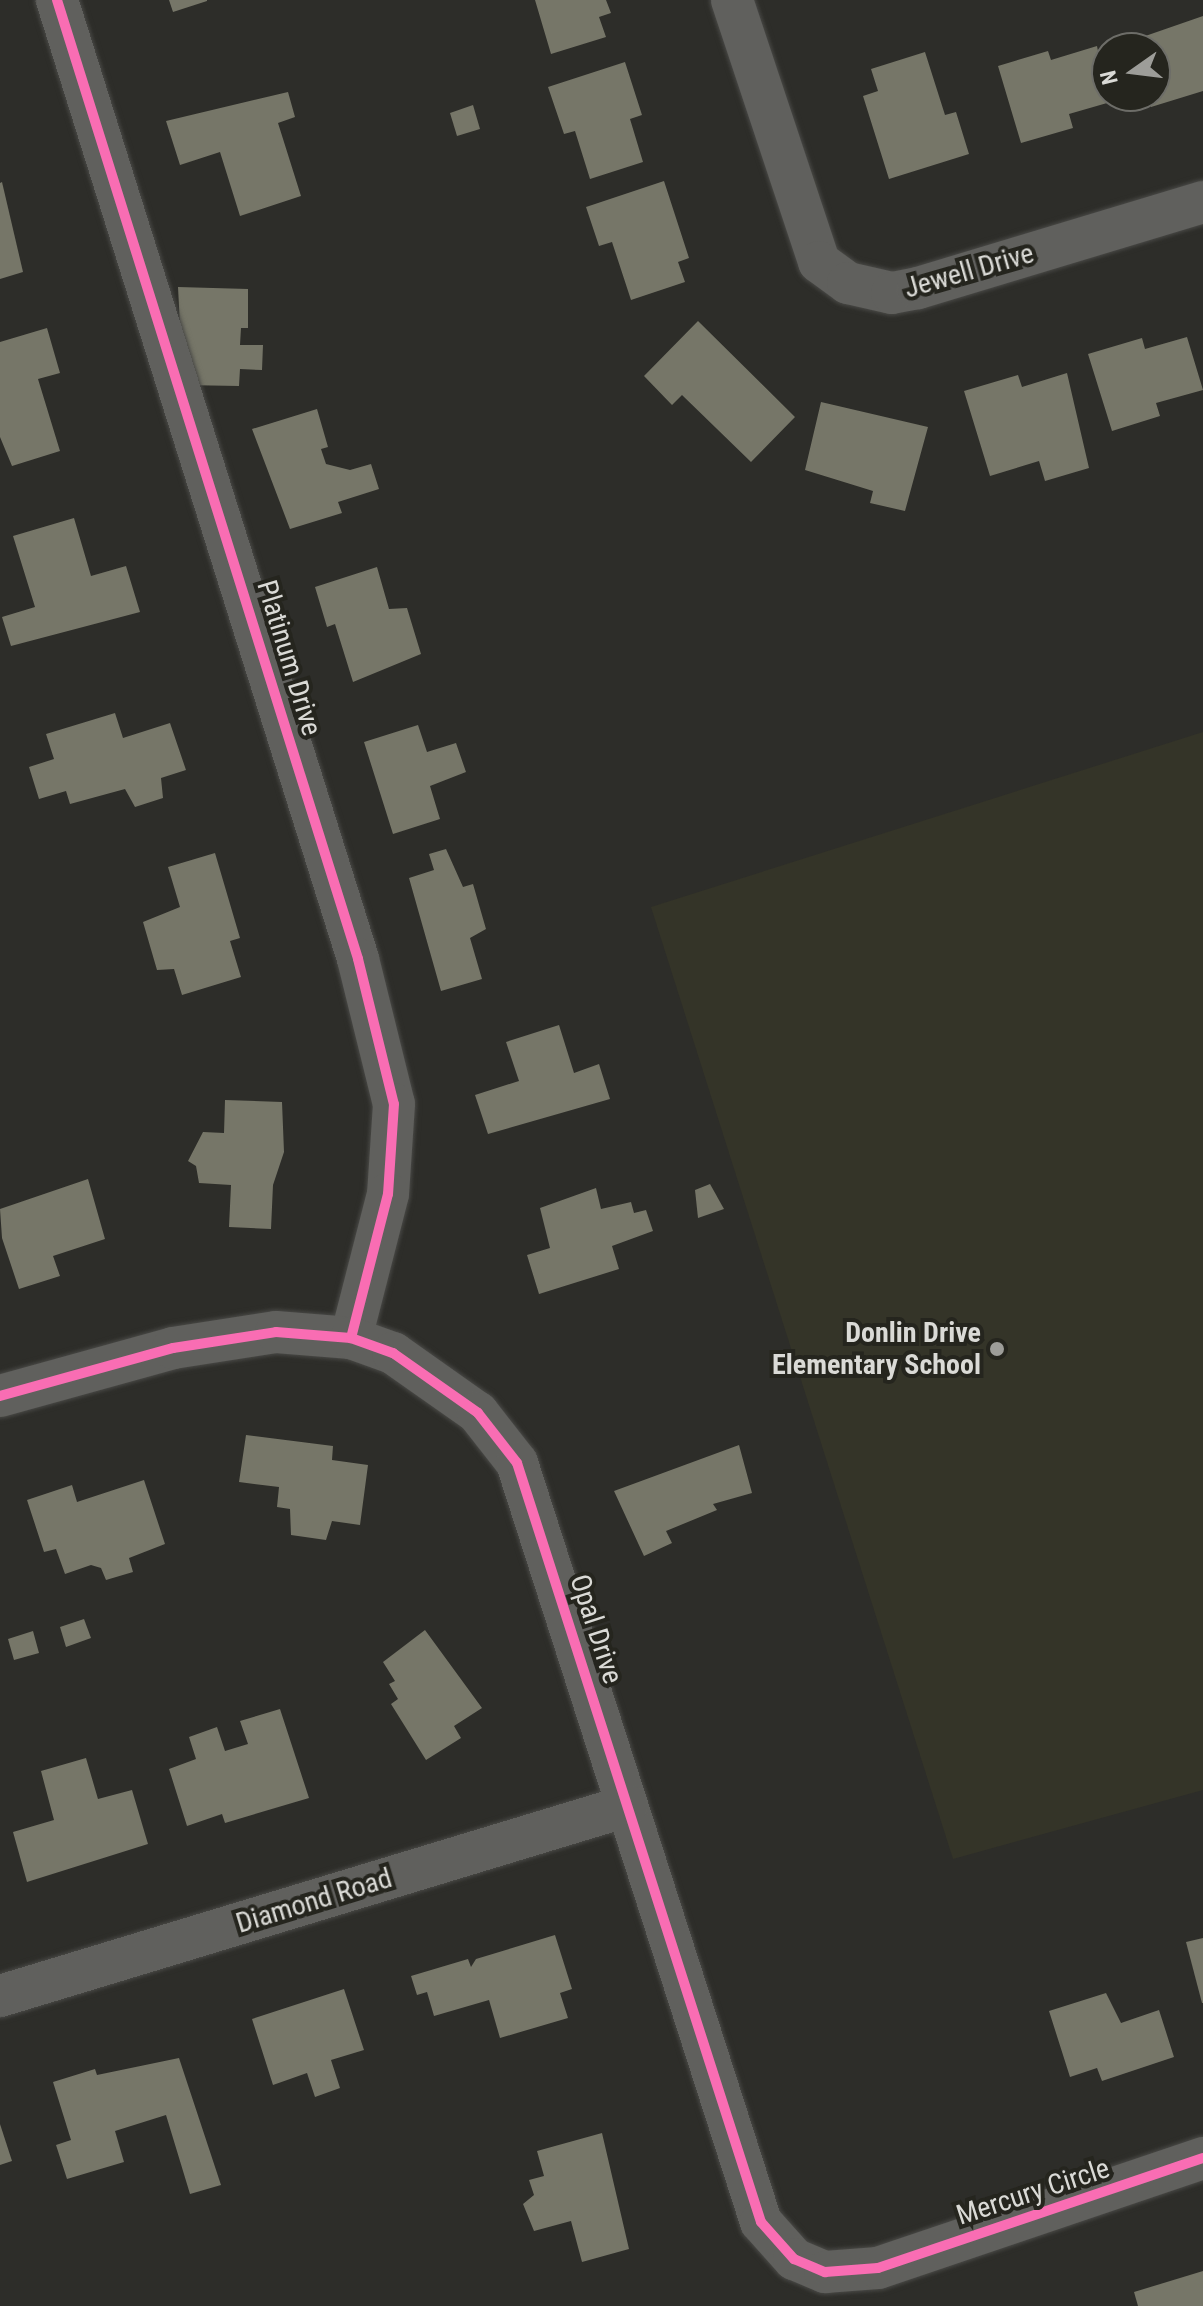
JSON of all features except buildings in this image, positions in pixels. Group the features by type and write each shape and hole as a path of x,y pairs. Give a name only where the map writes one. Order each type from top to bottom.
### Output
{"street":[{"name":"Platinum Drive","path":"57,0 353,944 394,1104 388,1194 351,1338"},
{"name":"Jewell Drive","path":"732,0 819,262 848,283 892,293 918,288 1203,202"},
{"name":"Opal Drive","path":"0,1396 173,1348 276,1332 351,1338 393,1353 478,1413 517,1463 761,2222 774,2244 807,2265 825,2272 878,2268"},
{"name":"Diamond Road","path":"0,1996 627,1806"},
{"name":"Mercury Circle","path":"878,2268 1203,2158"}],"shaded area":[{"name":"Donlin Drive Elementary School","path":"1203,732 1203,1790 953,1859 651,907"}],"cycle path":[{"path":"57,0 358,959 394,1104 388,1194 351,1338"},
{"path":"0,1396 173,1348 276,1332 351,1338 393,1353 478,1413 517,1463 761,2222 794,2259 825,2272 878,2268 1203,2158"}],"place":[{"name":"Donlin Drive Elementary School","path":"997,1349"}]}
